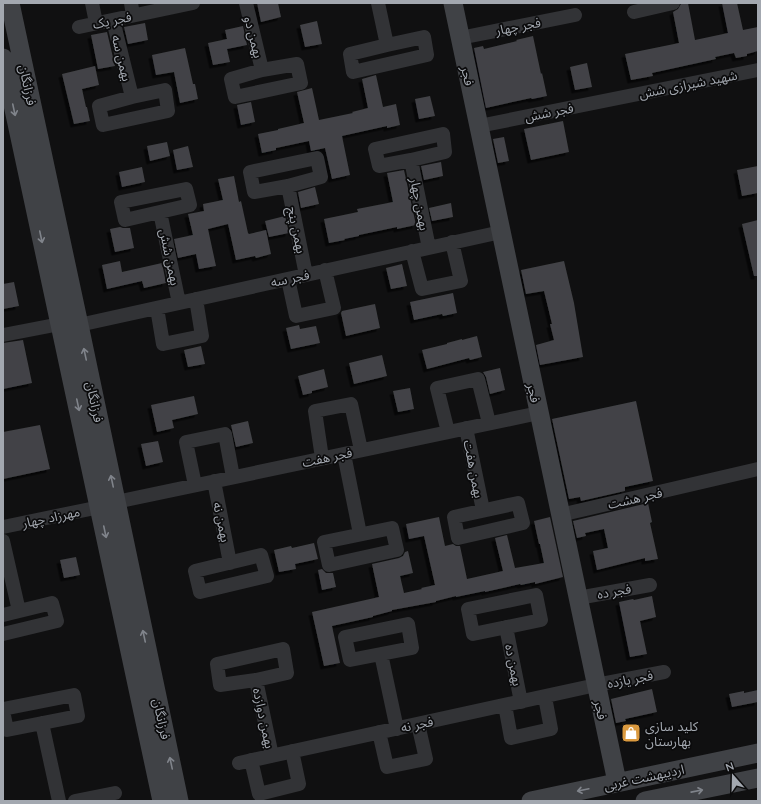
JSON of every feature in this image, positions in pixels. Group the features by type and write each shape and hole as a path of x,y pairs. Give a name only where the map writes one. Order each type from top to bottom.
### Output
{"street":[{"name":"فرزانگان","path":"10,3 9,23 79,325 108,504 162,801"},
{"path":"92,3 96,23"},
{"name":"فجر یک","path":"79,27 113,20 132,9 193,3"},
{"name":"بهمن دو","path":"246,3 262,70"},
{"path":"378,3 387,45"},
{"name":"فجر","path":"453,3 616,782"},
{"path":"634,12 673,3"},
{"name":"فجر چهار","path":"460,38 575,15"},
{"name":"بهمن سه","path":"113,20 132,97"},
{"path":"424,37 427,55 353,72 350,54 387,45 424,37"},
{"name":"فرزانگان","path":"3,58 60,324 108,504 179,801"},
{"name":"شهید شیرازی شش","path":"619,98 758,70"},
{"path":"165,90 168,112 103,125 99,106 132,97 165,90"},
{"name":"فجر شش","path":"479,126 619,98"},
{"path":"318,158 321,177 288,186 254,192 250,172 318,158"},
{"name":"بهمن چهار","path":"411,160 429,248"},
{"name":"بهمن پنج","path":"288,186 306,275"},
{"name":"بهمن شش","path":"160,212 179,303"},
{"name":"فجر سه","path":"79,325 501,232"},
{"path":"412,251 422,289 461,281 452,242"},
{"path":"288,279 296,316 334,308 325,270"},
{"path":"157,308 163,344 202,336 196,299"},
{"path":"3,335 60,324"},
{"path":"448,432 437,388 478,379 489,423"},
{"path":"322,458 315,411 351,404 361,450"},
{"name":"فجر هفت","path":"108,504 539,413"},
{"name":"بهمن هفت","path":"466,428 483,510"},
{"path":"195,485 186,442 225,434 233,477"},
{"path":"344,454 360,534"},
{"name":"فجر هشت","path":"560,515 758,469"},
{"name":"بهمن نه","path":"214,481 230,563"},
{"name":"مهرزاد چهار","path":"3,527 108,504"},
{"path":"392,528 397,550 329,565 324,542 360,534 392,528"},
{"path":"3,542 19,610"},
{"path":"262,555 267,576 200,592 195,571 230,563 262,555"},
{"name":"فجر ده","path":"578,598 650,585"},
{"path":"536,595 541,620 506,627 474,634 468,609 536,595"},
{"path":"3,615 52,602 57,621 3,634"},
{"name":"بهمن ده","path":"506,627 521,702"},
{"path":"283,649 287,673 256,680 220,685 216,664 283,649"},
{"path":"381,654 397,728"},
{"name":"فجر یازده","path":"596,685 664,672"},
{"name":"بهمن دوازده","path":"256,680 272,756"},
{"name":"فجر نه","path":"292,751 299,784 259,794 245,762 292,751 397,728 545,697 596,685"},
{"path":"74,695 78,716 42,723 7,730 3,710 74,695"},
{"path":"505,705 511,738 518,737 551,729 545,697"},
{"path":"42,723 59,801"},
{"path":"379,732 387,767 426,759 418,724"},
{"name":"اردیبهشت غربی","path":"531,801 758,753"},
{"name":"اردیبهشت غربی","path":"645,801 758,778"},
{"path":"82,800 116,793"}],"building":[{"path":"257,3 278,3 281,17 261,22"},
{"path":"684,3 688,3 695,40 728,33 722,3 737,3 743,30 758,27 758,51 747,54 747,56 736,58 734,53 715,57 716,59 652,73 653,76 631,80 625,54 679,43 673,12"},
{"path":"317,21 322,44 305,47 300,25"},
{"path":"145,23 148,40 128,44 124,27"},
{"path":"243,26 247,45 227,49 230,62 213,65 208,43 227,39 225,30"},
{"path":"107,32 115,66 98,69 91,35"},
{"path":"533,36 547,96 486,108 474,48 483,46 484,49"},
{"path":"185,48 198,99 180,103 174,72 156,75 152,55"},
{"path":"587,63 592,87 575,90 570,67"},
{"path":"95,66 99,85 82,89 90,121 74,124 62,74"},
{"path":"376,75 383,107 396,104 400,125 387,128 387,126 342,136 350,175 332,179 325,148 311,151 309,141 276,148 276,150 262,153 258,134 304,123 297,92 312,88 319,120 353,113 352,112 368,108 362,79"},
{"path":"430,96 435,116 419,119 415,99"},
{"path":"251,102 255,122 241,125 237,105"},
{"path":"563,121 569,152 531,160 524,129"},
{"path":"504,137 509,161 498,163 493,139"},
{"path":"167,142 170,156 150,161 147,146"},
{"path":"188,146 193,167 177,170 173,150"},
{"path":"441,162 443,176 424,180 421,166"},
{"path":"758,166 758,193 742,196 737,170"},
{"path":"142,167 145,182 122,187 119,172"},
{"path":"404,170 416,225 397,229 397,227 329,243 324,219 358,212 357,209 393,202 387,173"},
{"path":"234,176 239,202 241,201 248,233 266,230 271,254 256,258 255,256 236,260 228,224 208,229 216,266 199,269 196,254 178,258 174,239 193,235 188,214 204,211 203,204 223,200 218,179"},
{"path":"315,187 319,204 301,208 298,192"},
{"path":"451,203 453,217 432,221 429,208"},
{"path":"285,216 289,233 269,237 265,221"},
{"path":"758,220 758,276 754,276 742,224"},
{"path":"120,227 130,228 134,248 115,252 110,229"},
{"path":"120,261 122,272 162,263 166,283 144,288 142,281 107,289 102,265"},
{"path":"564,261 574,303 583,357 540,365 536,345 554,340 550,324 552,324 544,291 526,294 521,270"},
{"path":"402,264 407,286 391,289 386,268"},
{"path":"14,282 19,306 3,309 3,284"},
{"path":"453,293 457,313 443,316 442,314 414,320 410,302"},
{"path":"375,304 380,328 346,336 341,313 342,311"},
{"path":"299,325 300,329 316,326 320,343 291,349 286,328"},
{"path":"477,336 482,357 470,360 469,358 427,369 422,350"},
{"path":"23,340 32,383 3,389 3,343"},
{"path":"201,346 205,364 188,367 184,350"},
{"path":"382,355 387,376 354,384 349,363"},
{"path":"500,368 505,390 490,394 486,377 483,372"},
{"path":"324,369 328,387 303,395 298,376"},
{"path":"410,388 414,409 398,412 393,391"},
{"path":"194,396 198,414 172,420 174,428 157,432 151,405"},
{"path":"636,401 653,481 625,487 625,491 581,501 580,497 569,499 552,419"},
{"path":"248,421 253,443 236,447 231,425"},
{"path":"40,425 50,469 3,479 3,432"},
{"path":"158,441 163,462 146,466 141,444"},
{"path":"648,503 652,522 650,523 658,559 645,561 645,558 597,570 593,551 608,548 604,529 585,533 586,536 577,538 573,521"},
{"path":"439,517 445,546 453,544 460,546 467,579 503,571 495,538 507,535 515,568 544,563 534,521 550,517 563,577 535,584 535,582 520,584 485,592 456,596 436,602 392,610 373,617 332,626 340,663 324,666 312,612 379,597 372,564 399,558 408,551 413,573 400,576 404,593 435,585 424,536 409,539 406,524"},
{"path":"314,543 318,559 295,564 296,569 279,572 274,550"},
{"path":"76,557 80,575 64,578 60,560"},
{"path":"322,569 326,573 333,573 336,587 322,590 318,570"},
{"path":"652,596 656,617 640,621 647,654 630,657 619,602"},
{"path":"652,689 657,712 625,719 626,721 616,723 611,699"},
{"path":"758,690 758,702 732,707 729,694"}],"place":[{"name":"کلید سازی بهارستان","path":"631,733"}]}
